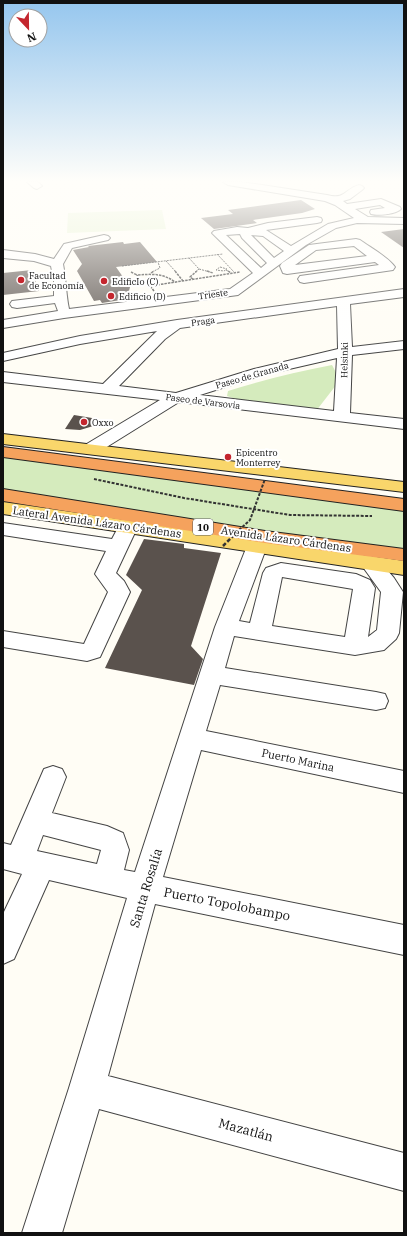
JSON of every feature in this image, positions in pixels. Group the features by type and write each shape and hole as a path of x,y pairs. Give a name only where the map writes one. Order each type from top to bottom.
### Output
{"highway":[{"path":"3,452 404,505"},
{"path":"140,456 159,463 214,473 224,477 230,482"},
{"name":"Avenida Lázaro Cárdenas","path":"5,508 264,537 404,556"},
{"path":"239,545 283,547 404,563"}],"main road":[{"path":"3,438 140,456 251,467 404,487"},
{"name":"Lateral Avenida Lázaro Cárdenas","path":"5,508 128,526 239,545 404,568"}],"street":[{"path":"64,314 60,299 60,281 57,264 68,246 96,240"},
{"path":"225,240 240,254 267,266 313,247 352,242 357,243 389,267 304,279"},
{"path":"249,240 267,266"},
{"path":"276,240 294,255"},
{"path":"310,240 294,255 286,266 287,270 379,258"},
{"path":"3,254 35,258 57,264"},
{"name":"Trieste","path":"3,324 64,314 227,293 242,287 262,283 276,274 267,266"},
{"name":"Praga","path":"3,357 80,340 176,324 404,293"},
{"path":"17,304 60,299"},
{"name":"Helsinki","path":"342,417 345,352 343,302"},
{"name":"Trieste","path":"107,389 160,336 176,324 213,304"},
{"name":"Paseo de Granada","path":"91,450 174,398 259,372 345,352 404,345"},
{"name":"Paseo de Varsovia","path":"3,377 404,424"},
{"path":"3,639 87,654 92,651 119,592 117,586 105,574 128,526"},
{"path":"3,529 118,546"},
{"name":"Santa Rosalía","path":"42,1233 88,1088 145,887 226,627 239,545"},
{"path":"315,575 344,559"},
{"path":"226,627 355,647 376,644 388,633 392,592 387,583 370,563"},
{"path":"259,632 273,573 281,570 356,581 363,585 364,588 355,647"},
{"path":"211,675 376,701"},
{"name":"Puerto Marina","path":"192,738 404,782"},
{"path":"3,948 21,860 53,777"},
{"path":"35,821 107,839 113,842 115,850 107,880"},
{"name":"Puerto Topolobampo","path":"21,860 107,880 404,940"},
{"name":"Mazatlán","path":"88,1088 404,1172"}],"path":[{"path":"122,266 217,254 240,254"},
{"path":"217,254 235,273"},
{"path":"189,258 199,269 217,275"},
{"path":"166,261 183,281"},
{"path":"149,274 160,268 158,262"},
{"path":"162,301 150,286 235,273 267,266"},
{"path":"214,273 219,270 216,270 220,267 227,269 226,270 231,273"},
{"path":"193,280 190,277 199,269"},
{"path":"131,272 137,276 161,274 176,282"},
{"path":"136,280 138,278 137,276"},
{"path":"91,478 184,498 290,515 375,516"},
{"path":"239,545 265,479"}],"green space":[{"path":"332,365 340,380 316,411 254,405 227,396 228,391 241,387 280,376"},
{"path":"3,457 404,506 404,555 3,493"}],"building":[{"path":"392,240 404,240 404,248"},
{"path":"123,242 124,244 140,242 157,262 116,267 130,287 127,299 102,303 100,300 94,301 77,271 82,264 73,250 89,247 88,246"},
{"name":"Facultad de Economía","path":"32,270 39,291 3,295 3,273"},
{"name":"Oxxo","path":"74,415 110,421 80,430 65,429"},
{"path":"144,539 184,544 184,548 221,553 191,646 203,659 194,685 105,668 142,590 126,575"}],"place":[{"name":"Facultad de Economía","path":"21,280"},
{"name":"EdificIo (C)","path":"104,281"},
{"name":"Edificio (D)","path":"111,296"},
{"name":"Oxxo","path":"84,422"},
{"name":"Epicentro Monterrey","path":"228,457"}]}
